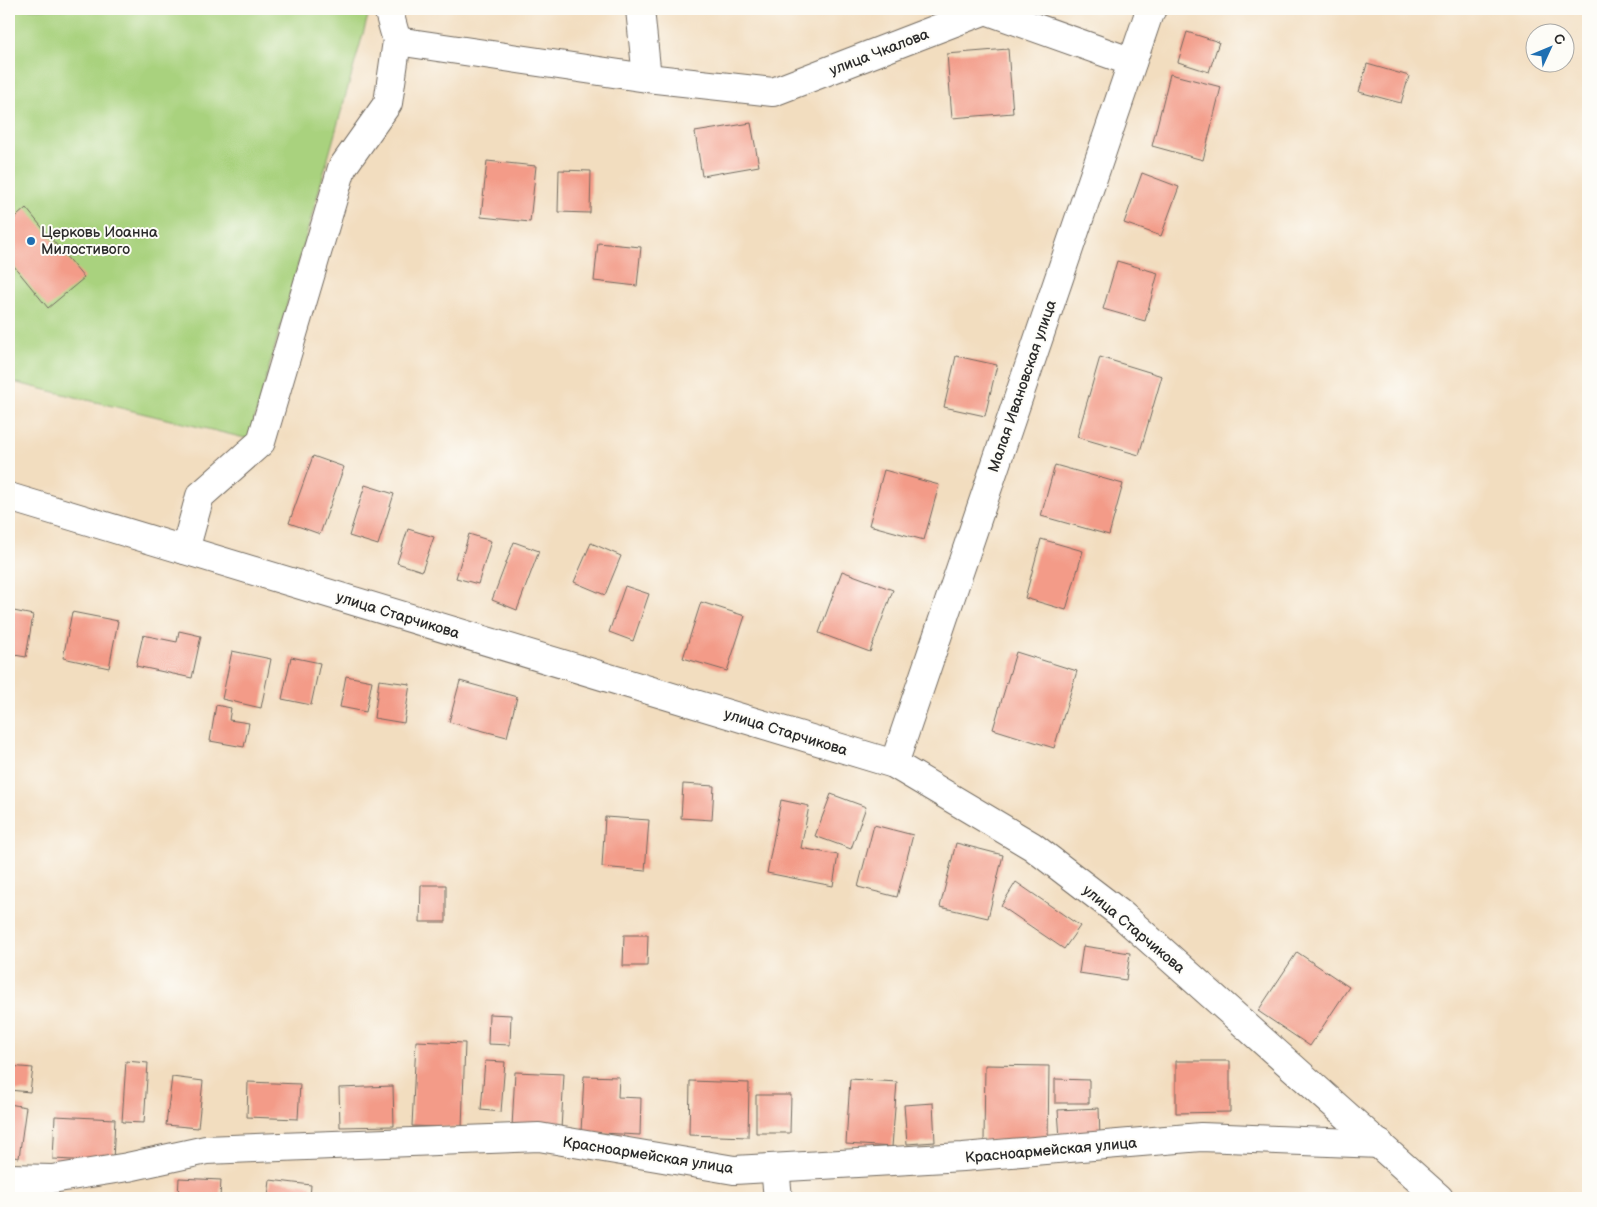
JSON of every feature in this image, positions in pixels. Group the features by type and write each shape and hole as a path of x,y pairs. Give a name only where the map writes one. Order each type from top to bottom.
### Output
{"street":[{"path":"185,550 200,496 261,442 342,168 388,103 397,41 388,9"},
{"path":"640,9 647,78"},
{"name":"Малая Ивановская улица","path":"894,764 1148,13 1152,9"},
{"name":"улица Чкалова","path":"397,41 647,78 773,92 981,10 1132,62"},
{"name":"улица Старчикова","path":"9,497 894,764 1032,846 1122,916 1439,1198"},
{"name":"Красноармейская улица","path":"9,1178 52,1179 128,1167 206,1150 539,1137 734,1170 963,1157 1201,1137 1380,1144"},
{"path":"775,1168 778,1198"}],"green space":[{"path":"9,9 370,9 249,439 9,381"}],"building":[{"path":"1187,32 1219,42 1209,72 1178,62"},
{"path":"1008,49 1013,113 952,118 947,54"},
{"path":"1367,64 1409,76 1401,103 1359,92"},
{"path":"1170,74 1221,87 1203,160 1152,146"},
{"path":"751,123 759,166 702,176 695,132"},
{"path":"487,161 536,166 530,222 481,217"},
{"path":"559,170 591,171 590,213 558,212"},
{"path":"1142,173 1179,187 1161,236 1124,223"},
{"name":"Церковь Иоанна Милостивого","path":"26,208 84,278 48,308 9,260 9,223"},
{"path":"598,243 641,247 637,286 594,281"},
{"path":"1117,261 1158,273 1145,321 1103,309"},
{"path":"956,356 997,365 985,416 944,407"},
{"path":"1100,357 1162,376 1139,455 1077,437"},
{"path":"313,456 344,467 320,534 289,523"},
{"path":"1055,465 1123,484 1109,535 1041,516"},
{"path":"884,470 939,485 924,540 869,525"},
{"path":"365,485 394,494 378,545 349,536"},
{"path":"408,529 434,537 422,571 397,563"},
{"path":"469,534 491,541 478,584 456,578"},
{"path":"1041,539 1083,551 1066,610 1025,598"},
{"path":"514,542 539,551 517,610 492,600"},
{"path":"591,543 621,556 605,595 574,582"},
{"path":"842,571 893,590 870,652 819,633"},
{"path":"625,586 649,594 633,641 609,632"},
{"path":"701,602 745,616 727,671 683,658"},
{"path":"9,610 33,615 26,657 9,654"},
{"path":"72,612 118,621 109,668 63,658"},
{"path":"179,631 201,636 192,678 136,666 143,635 177,642"},
{"path":"232,651 271,659 261,708 222,699"},
{"path":"1016,652 1077,671 1054,748 993,729"},
{"path":"291,657 320,663 311,705 282,699"},
{"path":"346,676 372,681 366,712 340,707"},
{"path":"379,680 410,684 404,723 374,718"},
{"path":"460,681 517,697 507,737 449,722"},
{"path":"216,705 231,708 229,720 249,723 244,747 210,741"},
{"path":"683,784 714,786 712,820 681,818"},
{"path":"831,794 866,807 851,849 815,836"},
{"path":"781,800 809,806 801,848 838,855 833,886 767,873"},
{"path":"605,817 649,820 645,871 602,867"},
{"path":"874,825 913,835 897,897 858,887"},
{"path":"956,843 1003,855 988,918 940,907"},
{"path":"1016,882 1080,926 1064,949 1001,906"},
{"path":"421,885 446,885 446,922 420,922"},
{"path":"624,935 648,935 647,966 623,966"},
{"path":"1083,946 1130,953 1126,980 1079,973"},
{"path":"1297,952 1349,987 1310,1046 1258,1011"},
{"path":"489,1014 511,1015 510,1045 488,1044"},
{"path":"416,1041 465,1043 462,1128 412,1126"},
{"path":"126,1061 148,1063 144,1123 122,1122"},
{"path":"485,1061 505,1062 501,1112 481,1110"},
{"path":"1176,1061 1230,1061 1230,1112 1176,1113"},
{"path":"985,1065 1049,1066 1048,1141 984,1141"},
{"path":"9,1066 33,1068 30,1092 9,1090"},
{"path":"515,1072 564,1074 561,1130 512,1127"},
{"path":"584,1076 619,1077 618,1097 641,1098 640,1135 581,1132"},
{"path":"172,1077 203,1081 198,1128 166,1125"},
{"path":"850,1079 897,1082 892,1147 846,1144"},
{"path":"1055,1079 1089,1080 1089,1103 1055,1103"},
{"path":"690,1081 749,1083 748,1137 689,1135"},
{"path":"248,1082 300,1084 298,1119 247,1117"},
{"path":"393,1086 394,1126 340,1127 339,1088"},
{"path":"756,1095 791,1095 790,1133 756,1133"},
{"path":"933,1103 935,1142 907,1144 904,1105"},
{"path":"9,1104 26,1107 19,1158 9,1156"},
{"path":"1099,1108 1100,1137 1060,1139 1058,1110"},
{"path":"55,1116 115,1119 113,1162 53,1159"},
{"path":"179,1178 221,1180 220,1198 178,1198"},
{"path":"270,1180 311,1185 310,1198 268,1198"}],"place":[{"name":"Церковь Иоанна Милостивого","path":"31,241"}]}
